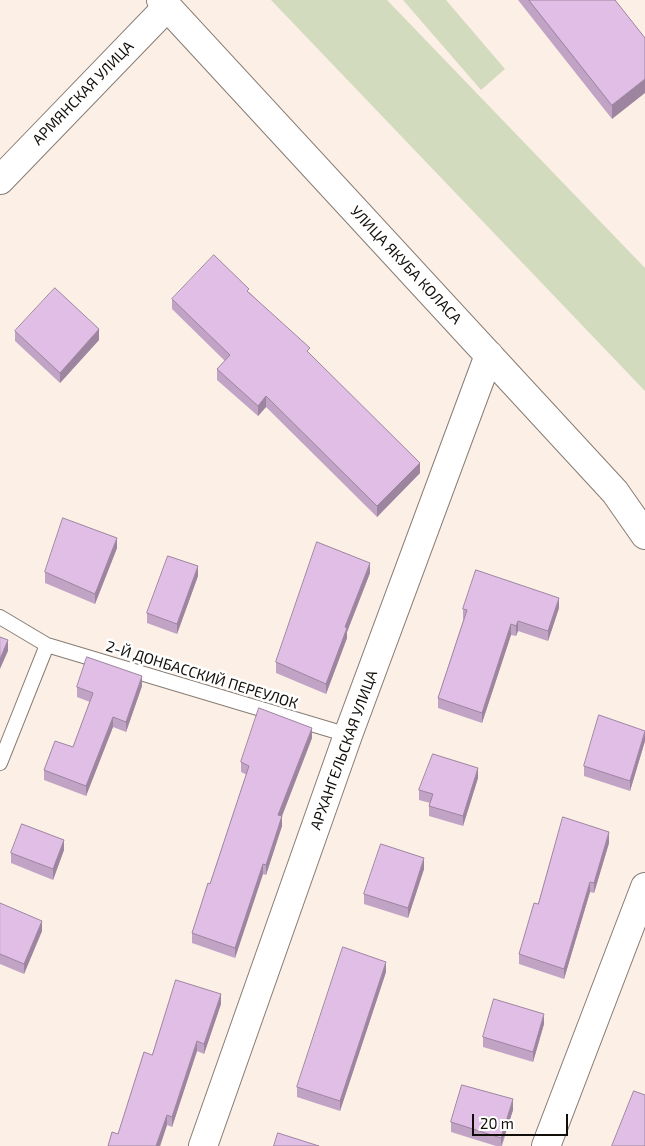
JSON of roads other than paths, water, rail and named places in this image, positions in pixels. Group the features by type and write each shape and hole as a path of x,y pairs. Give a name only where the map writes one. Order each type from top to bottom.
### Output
{"street":[{"name":"АРМЯНСКАЯ УЛИЦА","path":"0,180 164,3"},
{"name":"УЛИЦА ЯКУБА КОЛАСА","path":"164,3 615,492 645,535"},
{"name":"АРХАНГЕЛЬСКАЯ УЛИЦА","path":"203,1146 348,735 489,355"},
{"path":"546,1146 645,887"}],"lane":[{"name":"2-Й ДОНБАССКИЙ ПЕРЕУЛОК","path":"0,617 47,645 348,735"},
{"path":"0,763 47,645"}]}
